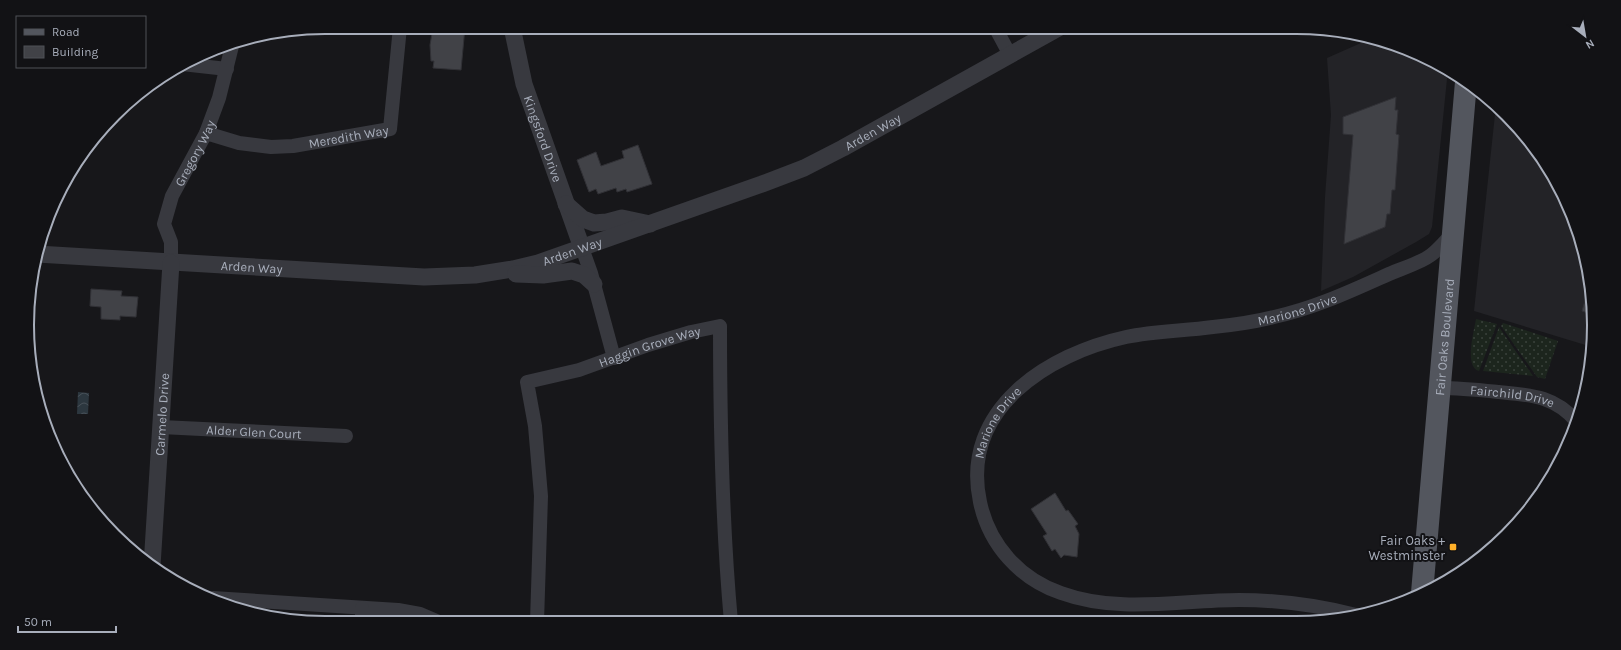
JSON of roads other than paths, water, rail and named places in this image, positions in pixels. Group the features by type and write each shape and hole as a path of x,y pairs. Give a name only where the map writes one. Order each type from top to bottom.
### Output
{"main road":[{"name":"Fair Oaks Boulevard","path":"1423,587 1465,88"}],"street":[{"name":"Meredith Way","path":"206,132 239,142 271,147 293,146 390,129 399,34"},
{"name":"Kingsford Drive","path":"513,34 524,84 582,248"},
{"path":"999,34 1010,55"},
{"name":"Arden Way","path":"43,254 424,277 450,277 494,273 538,263 804,168 844,148 1048,34"},
{"name":"Gregory Way","path":"170,263 170,242 164,224 175,190 206,132 219,98 231,49"},
{"path":"194,65 227,69"},
{"path":"565,202 583,219 594,223 608,222 622,218 650,224"},
{"name":"Marione Drive","path":"1344,612 1324,607 1266,600 1120,605 1085,600 1058,592 1038,583 1013,564 1000,548 985,521 978,493 978,469 981,448 988,428 998,410 1012,394 1028,380 1045,369 1071,356 1098,345 1126,337 1154,332 1245,323 1277,317 1312,307 1357,289 1430,256 1453,234"},
{"path":"582,248 594,284 614,358"},
{"name":"Carmelo Drive","path":"152,559 170,263"},
{"path":"494,273 543,275 572,271 584,275 594,284"},
{"name":"Haggin Grove Way","path":"537,616 540,475 535,426 526,382 579,370 648,345 691,332 720,326 720,418 723,501 731,616"},
{"name":"Fairchild Drive","path":"1440,388 1466,388 1533,395 1546,399 1559,406 1572,418"},
{"name":"Alder Glen Court","path":"161,427 346,436"},
{"path":"226,599 398,610 425,616"},
{"path":"362,608 362,616"}],"water":[{"path":"78,392 89,393 88,414 77,414"}],"place":[{"name":"Fair Oaks + Westminster","path":"1453,547"}]}
